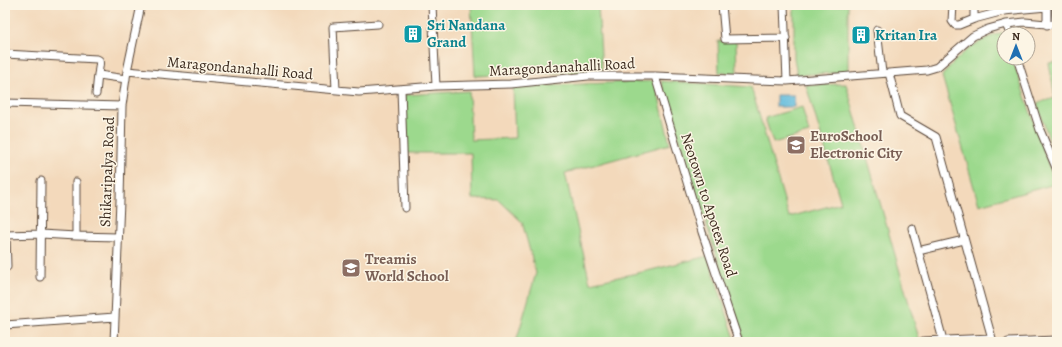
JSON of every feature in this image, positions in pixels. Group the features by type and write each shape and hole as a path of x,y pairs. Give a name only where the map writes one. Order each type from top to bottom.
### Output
{"street":[{"name":"Shikaripalya Road","path":"114,342 122,106 127,71 141,5"},
{"path":"432,5 436,86"},
{"path":"722,5 725,39 786,38"},
{"path":"784,5 787,81"},
{"path":"953,5 952,21 955,25 959,25 1004,8 1029,6 1045,8 1047,25"},
{"path":"974,5 974,19"},
{"path":"1056,5 1056,25"},
{"name":"Maragondanahalli Road","path":"127,71 359,92 436,86 511,84 588,76 655,76 787,81 927,70 937,67 973,36 988,28 1025,22 1056,25"},
{"path":"336,90 333,28 378,24"},
{"path":"877,30 885,73 900,116 936,137 992,340 923,341"},
{"path":"5,54 97,59 100,63 96,94"},
{"path":"1020,66 1040,130 1057,170"},
{"path":"98,74 126,79"},
{"name":"Neotown to Apotex Road","path":"655,76 702,232 739,342"},
{"path":"401,89 405,208"},
{"path":"5,104 122,106"},
{"path":"40,277 41,181"},
{"path":"76,182 76,236"},
{"path":"912,228 943,340"},
{"path":"6,267 6,235 41,234 118,237"},
{"path":"918,251 964,240"},
{"path":"5,325 115,317"},
{"path":"1008,342 1057,340"}],"green space":[{"path":"471,5 598,5 602,71 475,76"},
{"path":"794,5 848,5 848,72 797,75 794,58"},
{"path":"996,34 996,66 1015,66 1055,184 979,205 942,76 955,61 969,49"},
{"path":"718,41 736,41 737,73 719,73"},
{"path":"1057,62 1057,164 1037,103 1055,98 1049,63"},
{"path":"655,81 670,144 565,173 590,283 708,256 736,342 516,342 536,273 522,222 499,200 472,199 471,153 406,153 404,95 469,91 471,140 515,138 513,87"},
{"path":"661,81 751,87 789,217 841,203 806,85 846,84 920,342 744,342"},
{"path":"802,107 809,133 773,143 765,118"}],"water":[{"path":"776,95 794,95 794,107 776,107"}],"place":[{"name":"Sri Nandana Grand","path":"413,34"},
{"name":"Kritan Ira","path":"861,35"},
{"name":"EuroSchool Electronic City","path":"796,145"},
{"name":"Treamis World School","path":"351,268"}]}
